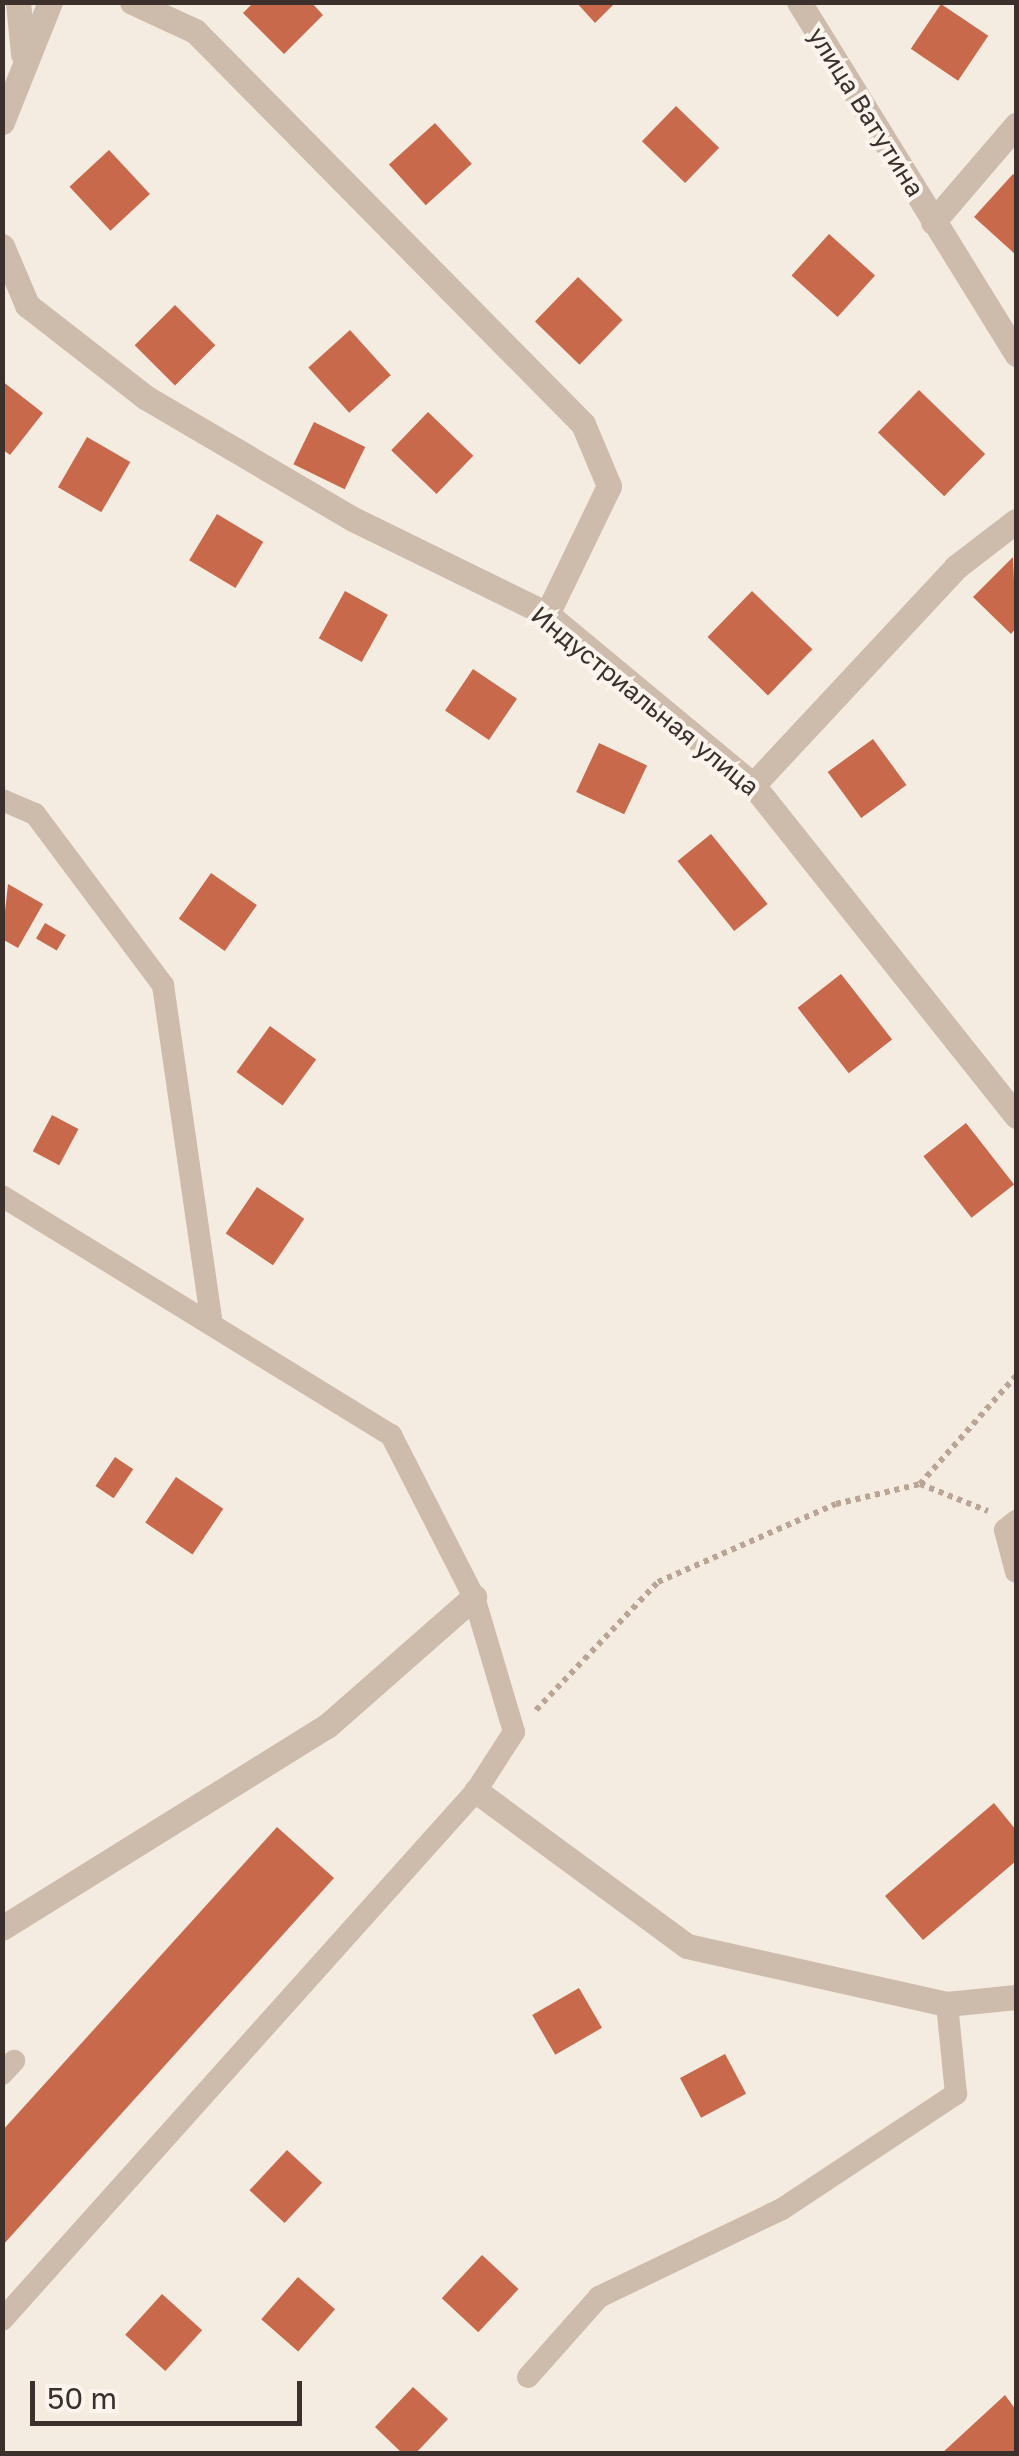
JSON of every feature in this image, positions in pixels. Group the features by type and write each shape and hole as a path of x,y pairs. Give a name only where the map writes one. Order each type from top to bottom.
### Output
{"street":[{"path":"18,2 23,54"},
{"path":"2,122 23,54 50,2"},
{"path":"132,2 195,32 584,424 609,486 547,614"},
{"name":"улица Ватутина","path":"798,2 1016,354"},
{"name":"улица Ватутина","path":"933,222 1016,125"},
{"name":"Индустриальная улица","path":"2,246 27,305 145,397 353,518 547,614 753,784 1016,1116"},
{"path":"753,784 956,567 1016,521"},
{"path":"2,1928 327,1726 474,1597"},
{"path":"476,1791 687,1946 947,2004 1016,1997"}],"lane":[{"path":"2,800 35,814 164,985 212,1323"},
{"path":"2,1196 391,1434 474,1597 514,1732 476,1791 2,2320"},
{"path":"1016,1522 1005,1530 1016,1572"},
{"path":"528,2376 599,2297 782,2208 956,2094 947,2004"}],"path":[{"path":"514,1732 658,1582 836,1504 920,1484 1016,1376"},
{"path":"920,1484 1016,1522"}],"building":[{"path":"254,2 311,2 323,15 284,54 243,13"},
{"path":"576,2 616,2 595,23"},
{"path":"941,4 988,36 958,81 911,49"},
{"path":"676,106 719,148 685,183 642,141"},
{"path":"435,123 472,164 426,205 389,164"},
{"path":"109,150 150,194 110,231 70,187"},
{"path":"1013,174 1016,177 1016,255 974,217"},
{"path":"829,234 875,275 838,317 792,276"},
{"path":"578,277 623,320 580,365 535,322"},
{"path":"175,305 215,345 175,386 135,345"},
{"path":"350,330 391,375 349,413 308,367"},
{"path":"2,381 43,413 10,455 2,449"},
{"path":"919,390 985,454 944,496 878,432"},
{"path":"428,412 473,456 437,494 391,450"},
{"path":"314,422 365,447 345,489 293,464"},
{"path":"87,437 130,462 101,512 58,487"},
{"path":"217,514 263,542 235,588 189,560"},
{"path":"1013,557 1016,628 1011,634 973,597"},
{"path":"345,591 388,615 362,662 319,638"},
{"path":"752,591 812,649 768,695 708,637"},
{"path":"473,669 517,699 489,740 445,710"},
{"path":"873,739 907,785 861,818 828,772"},
{"path":"599,743 647,765 624,814 576,792"},
{"path":"711,834 768,904 734,931 678,861"},
{"path":"211,873 257,905 225,951 179,919"},
{"path":"8,884 43,904 18,948 2,939"},
{"path":"45,923 66,935 57,951 36,939"},
{"path":"841,974 892,1039 849,1073 798,1008"},
{"path":"270,1026 316,1060 283,1106 236,1072"},
{"path":"52,1115 78,1129 59,1165 33,1151"},
{"path":"966,1123 1014,1184 971,1218 923,1156"},
{"path":"257,1187 304,1219 273,1265 226,1233"},
{"path":"115,1457 133,1469 114,1498 95,1486"},
{"path":"176,1477 223,1509 192,1554 145,1523"},
{"path":"994,1803 1016,1830 1016,1861 923,1940 885,1896"},
{"path":"277,1827 334,1878 2,2246 2,2131"},
{"path":"579,1988 602,2028 555,2055 532,2015"},
{"path":"725,2054 746,2094 701,2118 680,2078"},
{"path":"287,2150 322,2183 285,2223 249,2190"},
{"path":"482,2255 519,2289 478,2332 442,2298"},
{"path":"298,2277 335,2309 298,2351 261,2319"},
{"path":"162,2294 202,2330 165,2371 125,2335"},
{"path":"413,2387 448,2419 415,2454 403,2454 375,2427"},
{"path":"1005,2395 1016,2410 1016,2454 941,2454"}]}
